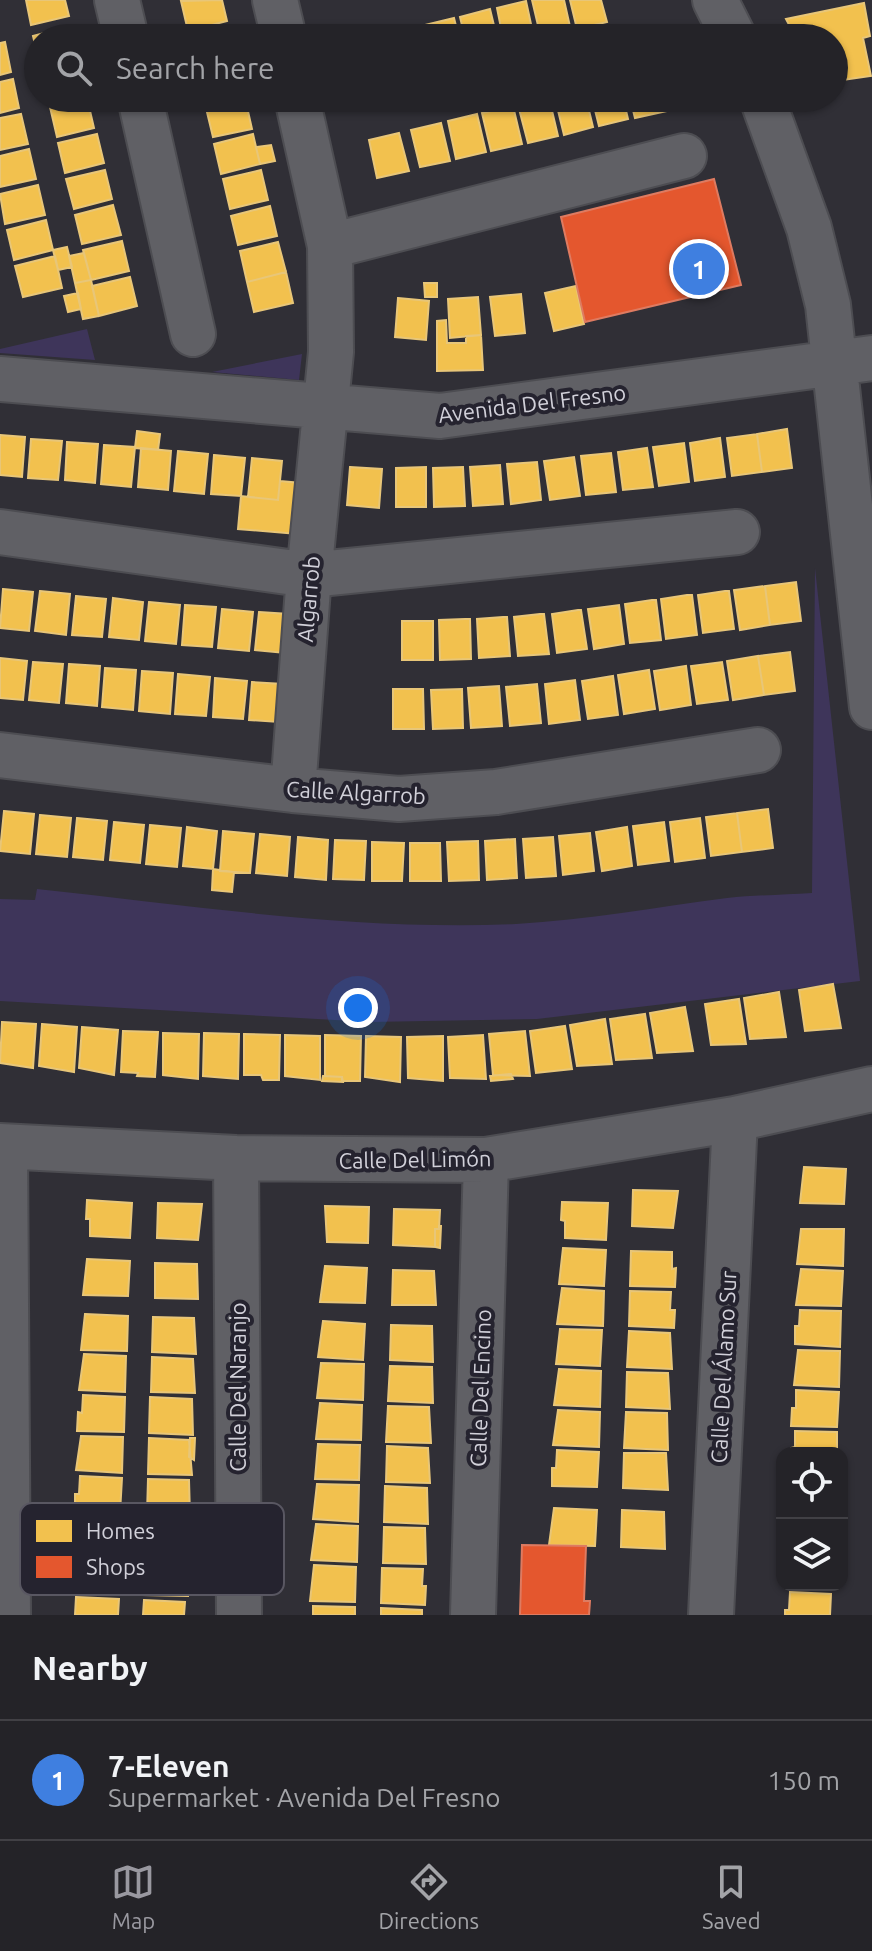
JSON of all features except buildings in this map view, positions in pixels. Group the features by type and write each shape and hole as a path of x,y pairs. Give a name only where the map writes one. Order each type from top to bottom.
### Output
{"street":[{"path":"117,0 123,24"},
{"path":"715,0 727,24"},
{"path":"143,112 193,334"},
{"name":"Algarrob","path":"293,790 309,575 331,352 330,246 300,112"},
{"path":"767,112 809,228 828,305 854,361 872,707"},
{"path":"330,246 684,156"},
{"name":"Avenida Del Fresno","path":"0,379 440,416 854,361"},
{"path":"0,532 309,575 737,532"},
{"name":"Calle Algarrob","path":"0,755 293,790 399,799 496,792 758,750"},
{"name":"Calle Del Limón","path":"2,1146 236,1158 486,1160 735,1119 872,1089"},
{"name":"Calle Del Álamo Sur","path":"711,1615 735,1119"},
{"path":"2,1146 8,1615"},
{"name":"Calle Del Naranjo","path":"236,1158 238,1503"},
{"name":"Calle Del Encino","path":"473,1615 486,1160"},
{"name":"Calle Del Naranjo","path":"239,1595 239,1615"}],"shaded area":[{"path":"87,329 95,360 0,353 0,349"},
{"path":"302,354 299,380 212,372"},
{"path":"815,568 860,981 537,1019 370,1022 0,1001 0,899 35,900 37,889 276,916 456,925 542,922 727,898 812,893"}],"place":[{"name":"7-Eleven","path":"699,269"}]}
